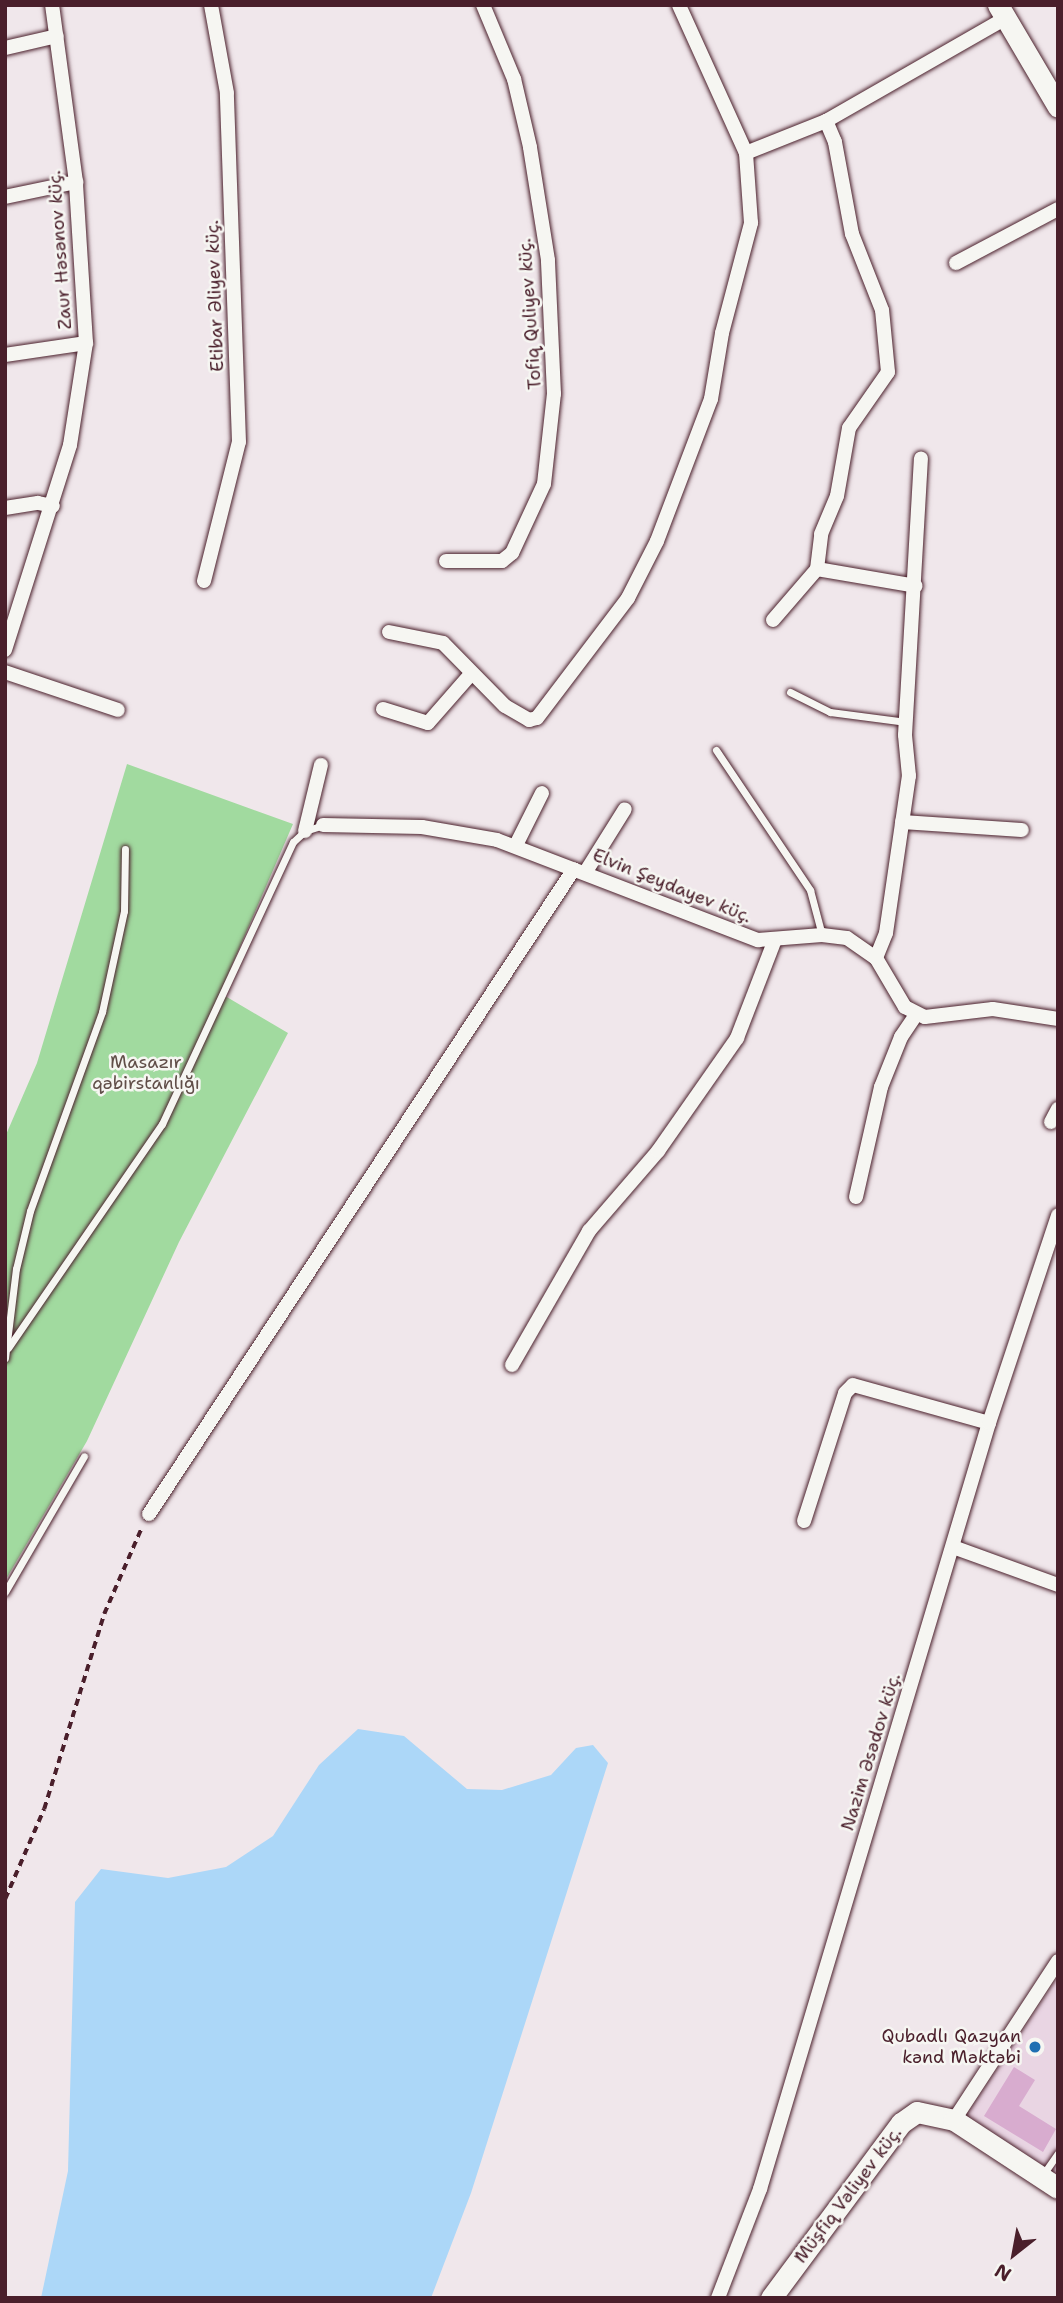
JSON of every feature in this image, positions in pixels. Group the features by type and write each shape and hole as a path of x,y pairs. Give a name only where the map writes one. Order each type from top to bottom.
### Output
{"street":[{"name":"Zaur Həsənov küç.","path":"5,650 53,506 78,408 86,343 76,182 52,5"},
{"name":"Etibar Əliyev küç.","path":"204,582 239,442 227,93 211,5"},
{"name":"Tofiq Quliyev küç.","path":"446,561 502,561 512,553 544,484 552,437 554,394 548,260 514,79 483,5"},
{"path":"389,632 443,643 470,675 520,716 537,718 642,572 711,399 722,333 751,223 746,153 679,5"},
{"path":"746,153 826,121 1002,12 1058,107"},
{"path":"5,48 57,36"},
{"path":"773,620 817,569 821,534 837,496 849,428 888,372 883,310 852,234 835,142 826,121"},
{"path":"5,197 76,182"},
{"path":"956,262 1058,209"},
{"path":"5,355 86,343"},
{"path":"876,958 886,933 909,776 906,722 916,586 921,458"},
{"path":"5,508 38,503 53,506"},
{"path":"817,569 916,586"},
{"path":"5,672 118,710"},
{"path":"383,709 428,723 470,675"},
{"path":"305,831 321,765"},
{"path":"516,845 542,793"},
{"path":"149,1514 580,871 625,809"},
{"path":"902,822 1022,830"},
{"name":"Elvin Şeydayev küç.","path":"323,825 422,827 516,845 740,936 774,942 822,935 847,938 876,958 905,1007 916,1015"},
{"path":"512,1365 589,1231 658,1152 737,1038 774,942"},
{"path":"856,1197 881,1087 901,1037 916,1015 948,1018 993,1009 1058,1019"},
{"name":"Nazim Əsədov küç.","path":"718,2298 760,2189 989,1423 1057,1218"},
{"path":"804,1521 845,1393 853,1385 989,1423"},
{"path":"953,1548 1058,1585"},
{"path":"954,2120 1058,1961"},
{"name":"Müşfiq Vəliyev küç.","path":"771,2298 901,2123 924,2110 954,2120 1049,2182"}],"lane":[{"path":"790,692 830,712 906,722"},
{"path":"716,750 810,890 822,935"},
{"path":"8,1348 18,1340 91,1223 162,1124 284,858 305,831 323,825"},
{"path":"5,1358 16,1269 30,1211 102,1012 124,911 125,849"},
{"path":"5,1592 84,1456"},
{"path":"1049,2182 1058,2153"}],"path":[{"path":"5,1899 44,1809 104,1614 149,1514"}],"shaded area":[{"name":"Qubadlı Qazyan kənd Məktəbi","path":"1058,1977 1058,2179 966,2116"}],"green space":[{"name":"Masazır qəbirstanlığı","path":"127,764 293,824 220,993 288,1033 179,1242 87,1441 5,1581 5,1137 37,1063"}],"water":[{"path":"358,1729 404,1736 467,1789 502,1790 551,1775 576,1748 593,1745 608,1763 471,2193 431,2298 41,2298 68,2171 75,1902 101,1869 168,1878 226,1867 273,1836 319,1765"}],"building":[{"path":"1014,2067 1035,2080 1019,2106 1056,2129 1043,2152 984,2116"}],"place":[{"name":"Qubadlı Qazyan kənd Məktəbi","path":"1035,2047"}]}
